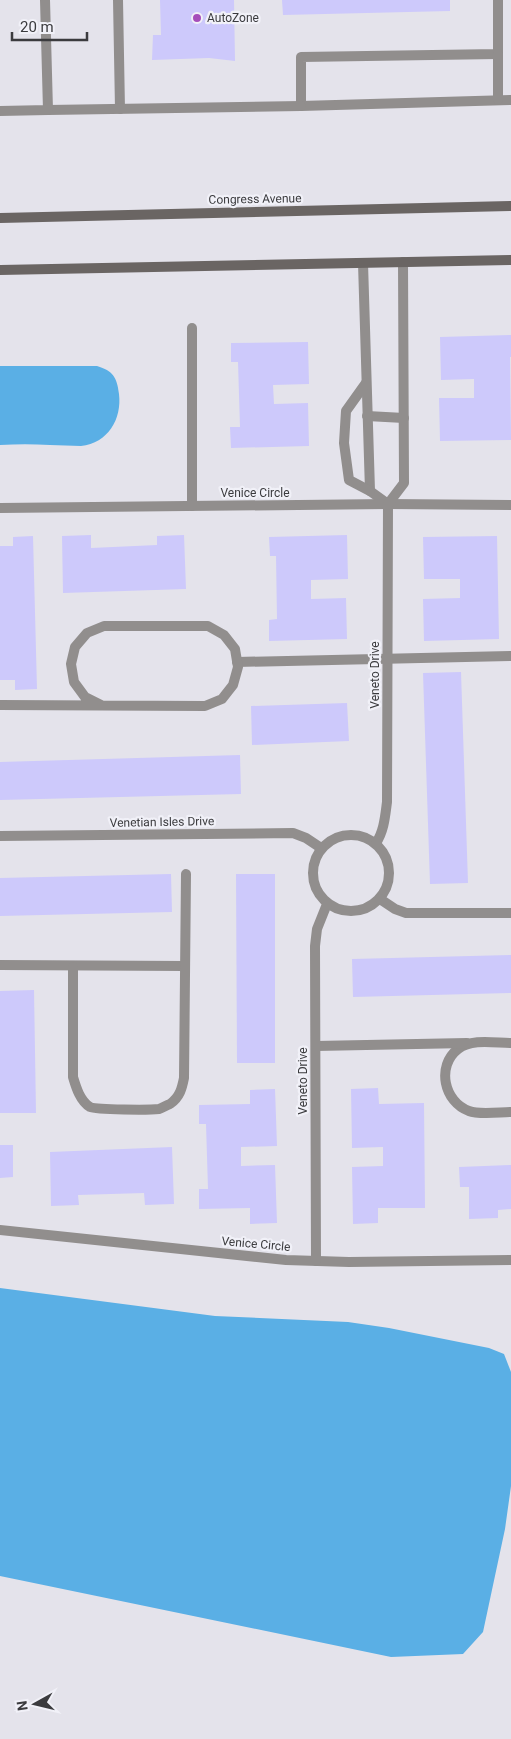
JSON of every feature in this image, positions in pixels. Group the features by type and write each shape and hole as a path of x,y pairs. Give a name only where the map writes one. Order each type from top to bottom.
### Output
{"street":[{"path":"45,0 48,110"},
{"path":"118,0 120,109"},
{"path":"498,0 498,100"},
{"path":"302,106 301,57 498,54"},
{"path":"0,111 302,106 511,100"},
{"name":"Congress Avenue","path":"0,218 511,206"},
{"path":"0,270 511,260"},
{"path":"366,383 346,411 344,443 349,480 370,491 388,504 404,483 403,262"},
{"path":"363,263 370,491"},
{"path":"192,328 192,506"},
{"path":"368,416 404,418"},
{"name":"Venice Circle","path":"0,508 388,504 511,505"},
{"name":"Veneto Drive","path":"376,843 385,821 387,802 388,504"},
{"path":"0,705 205,706 222,699 233,685 238,667 235,649 224,635 208,626 104,626 87,633 75,647 71,664 74,682 85,697 101,705"},
{"path":"237,662 511,656"},
{"name":"Venetian Isles Drive","path":"0,836 294,833 321,848"},
{"path":"345,835 362,836 376,843 387,859 389,877 384,893 380,898 372,906 356,912 339,910 327,904 314,887 312,870 321,848 329,841 345,835"},
{"path":"73,967 73,1077 76,1089 82,1100 90,1107 102,1109 159,1108 170,1104 180,1094 184,1078 186,874"},
{"path":"380,898 395,909 406,913 511,913"},
{"name":"Veneto Drive","path":"316,1261 315,946 317,929 327,904"},
{"path":"0,965 73,967 185,966"},
{"path":"473,1042 458,1049 448,1061 444,1076 447,1092 457,1105 470,1112 511,1112"},
{"path":"316,1046 473,1042 511,1043"},
{"name":"Venice Circle","path":"0,1230 218,1253 316,1261 511,1260"}],"water":[{"path":"0,366 97,366 102,368 113,376 117,383 119,403 115,421 106,435 91,444 81,446 0,445"},
{"path":"0,1288 215,1316 348,1322 389,1328 489,1348 504,1354 511,1372 511,1486 505,1529 483,1632 463,1654 391,1657 0,1576"}],"building":[{"name":"AutoZone","path":"160,0 234,0 235,61 209,58 152,60 153,35 161,35"},
{"path":"282,0 450,0 450,11 283,15"},
{"path":"511,335 511,440 440,441 439,398 474,398 474,379 441,380 440,337"},
{"path":"308,342 309,384 273,385 274,404 308,403 309,446 231,448 230,427 240,427 238,362 231,362 231,343"},
{"path":"91,535 91,548 157,545 157,536 184,535 186,589 63,593 62,536"},
{"path":"347,535 348,579 311,580 311,599 346,598 347,639 269,641 269,620 277,619 276,556 270,556 269,537"},
{"path":"33,536 37,689 15,690 15,680 0,680 0,546 13,546 13,537"},
{"path":"497,536 499,639 424,641 423,599 460,598 460,579 424,579 423,537"},
{"path":"461,672 468,883 430,884 423,673"},
{"path":"347,703 349,741 252,745 251,706"},
{"path":"240,755 241,794 0,800 0,762"},
{"path":"171,874 172,912 0,916 0,878"},
{"path":"236,874 275,874 275,1063 237,1063"},
{"path":"511,955 511,993 353,997 352,959"},
{"path":"34,990 36,1113 0,1113 0,991"},
{"path":"378,1088 379,1104 424,1103 425,1208 378,1208 378,1223 353,1224 352,1167 383,1166 383,1147 352,1148 351,1089"},
{"path":"275,1089 277,1146 241,1147 241,1166 275,1165 277,1223 250,1224 250,1208 199,1209 199,1189 208,1189 206,1124 199,1124 199,1105 250,1104 250,1090"},
{"path":"0,1145 13,1145 13,1177 0,1178"},
{"path":"172,1147 174,1204 145,1205 144,1193 78,1195 79,1205 51,1206 50,1152"},
{"path":"511,1165 511,1209 498,1210 498,1218 469,1219 469,1187 460,1187 459,1167"}],"place":[{"name":"AutoZone","path":"197,18"}]}
